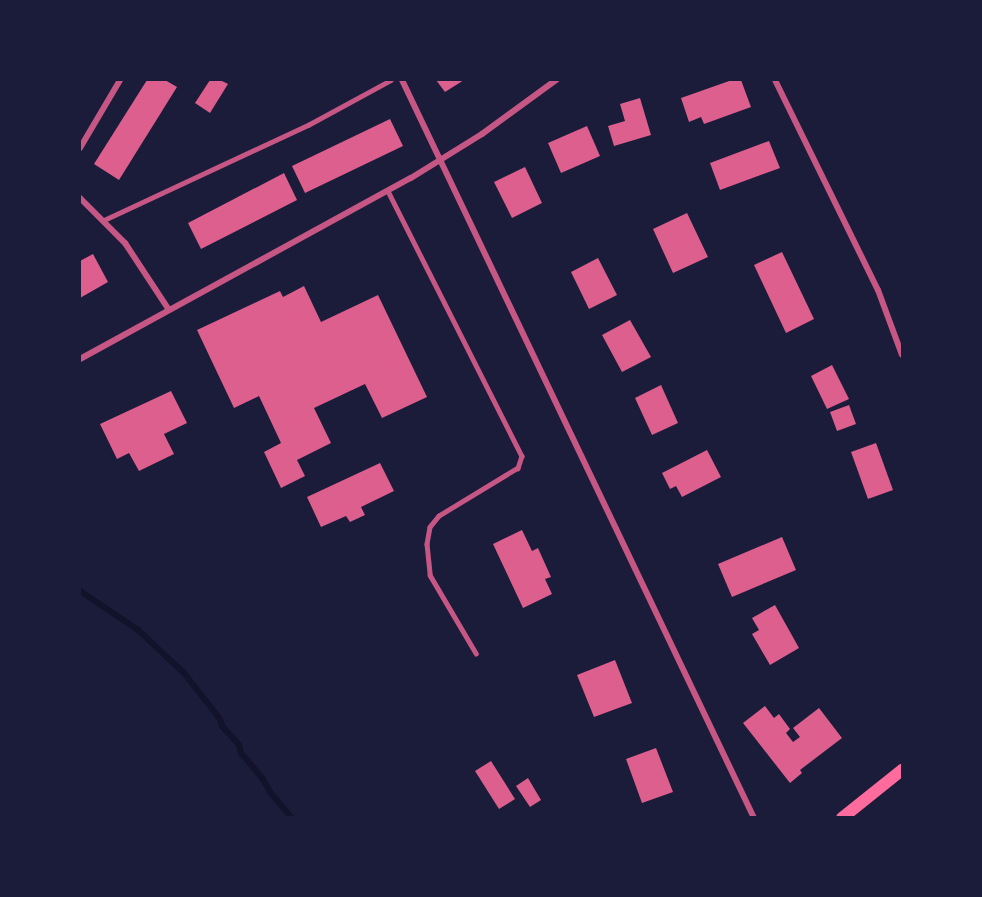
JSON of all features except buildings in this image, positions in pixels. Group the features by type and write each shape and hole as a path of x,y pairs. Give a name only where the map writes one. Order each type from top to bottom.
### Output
{"main road":[{"path":"842,818 903,770"}],"street":[{"path":"80,148 120,80"},
{"path":"402,80 754,818"},
{"path":"80,359 388,191 482,134 556,80"},
{"path":"775,80 878,290 903,355"},
{"path":"80,198 125,243 169,310"}],"lane":[{"path":"104,220 308,125 391,80"},
{"path":"388,191 522,456 519,468 439,516 430,527 427,544 430,575 476,653"}],"waterway":[{"path":"80,591 138,630 184,673 220,719 222,726 239,745 241,753 263,779 270,792 292,818"}]}
